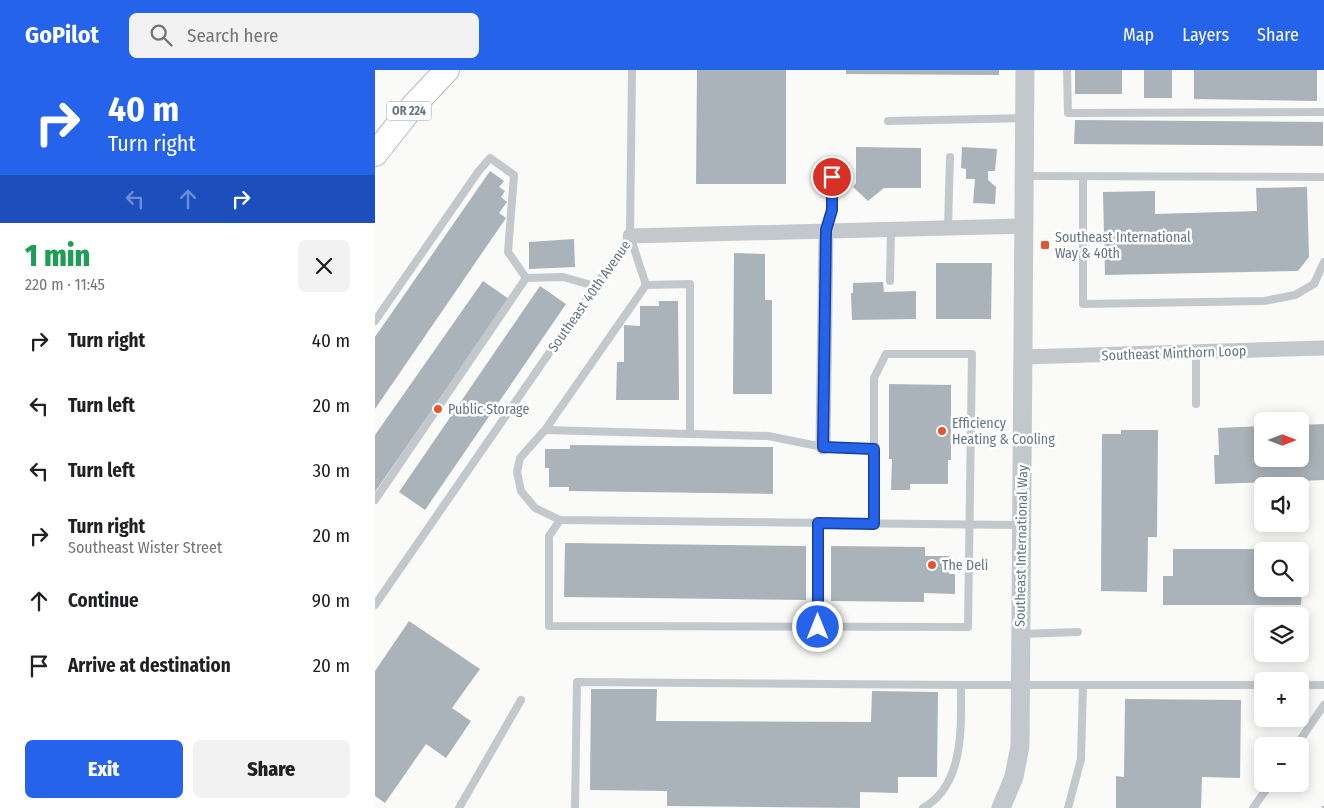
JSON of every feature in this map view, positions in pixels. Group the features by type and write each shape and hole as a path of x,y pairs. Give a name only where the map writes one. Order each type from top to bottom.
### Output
{"highway":[{"name":"OR 224","path":"375,154 413,106 447,70"}],"street":[{"name":"Southeast International Way","path":"1001,808 1015,777 1018,762 1021,686 1025,70"},
{"name":"Southeast 40th Avenue","path":"630,236 1023,226"},
{"path":"823,447 826,230"},
{"name":"Southeast Minthorn Loop","path":"1023,357 1324,348"}],"lane":[{"path":"632,70 630,236 646,285"},
{"path":"1067,70 1067,113 1324,112"},
{"path":"887,121 1025,118"},
{"path":"949,227 950,157"},
{"path":"375,321 478,172 490,158 514,175 508,252 526,278"},
{"path":"826,230 832,210 832,161"},
{"path":"1024,176 1324,177"},
{"path":"1083,177 1083,304 1264,301 1295,295 1314,284 1324,262"},
{"path":"890,281 891,229"},
{"name":"Southeast 40th Avenue","path":"375,605 630,236"},
{"path":"526,278 563,278 595,286"},
{"path":"375,500 526,278"},
{"path":"646,285 690,284 690,434"},
{"path":"646,285 545,430 520,458 517,472 521,491 535,508 560,520 1021,525"},
{"path":"1196,352 1196,404"},
{"path":"560,520 549,536 549,626 968,627 972,354 885,354 874,378 874,524"},
{"path":"545,430 768,436 823,447 874,449"},
{"path":"818,523 818,627"},
{"path":"1020,634 1078,632"},
{"path":"575,808 577,682 1021,686 1254,685"},
{"path":"923,808 933,803 947,784 956,761 961,735 961,685"},
{"path":"1068,808 1081,759 1083,685"},
{"path":"1309,685 1324,685"},
{"path":"459,808 521,700"},
{"path":"1302,737 1324,706"},
{"path":"1253,808 1264,792"}],"building":[{"path":"697,70 786,70 786,184 696,184"},
{"path":"846,70 999,70 999,75 846,74"},
{"path":"1075,70 1122,70 1122,94 1075,94"},
{"path":"1144,70 1172,70 1172,98 1144,98"},
{"path":"1194,70 1317,70 1317,101 1194,99"},
{"path":"1075,120 1323,122 1323,146 1074,144"},
{"path":"856,147 921,148 921,188 884,188 868,201 853,187 856,183"},
{"path":"962,147 997,149 995,171 988,171 988,180 996,187 995,204 973,203 975,179 966,179 966,169 961,168"},
{"path":"490,171 504,181 499,187 505,191 501,197 507,202 499,213 506,218 375,409 375,337"},
{"path":"1307,187 1309,257 1298,271 1105,275 1103,192 1155,191 1155,214 1257,211 1256,188"},
{"path":"574,239 575,267 529,269 529,242"},
{"path":"734,253 765,254 765,300 772,300 772,394 733,394"},
{"path":"936,263 992,263 991,319 936,319"},
{"path":"483,281 509,299 375,492 375,435"},
{"path":"883,282 884,292 916,291 916,319 852,320 851,293 853,293 853,283"},
{"path":"540,286 566,304 425,510 399,492"},
{"path":"659,301 678,301 679,400 616,400 617,362 624,362 624,325 640,326 640,306 659,306"},
{"path":"889,384 951,385 951,460 948,460 948,484 910,484 910,490 891,490 892,459 889,459"},
{"path":"1324,424 1324,480 1309,481 1309,477 1254,477 1254,483 1215,484 1214,455 1219,455 1218,428 1254,426 1254,468 1309,468 1309,425"},
{"path":"1121,430 1158,430 1157,537 1148,537 1147,592 1101,591 1102,434 1121,434"},
{"path":"570,445 773,447 773,494 569,491 569,487 549,487 549,468 545,468 545,449 570,449"},
{"path":"565,543 806,546 806,600 564,597"},
{"path":"831,546 925,547 925,556 950,556 949,574 955,574 955,594 924,593 924,602 831,601"},
{"path":"1173,549 1254,549 1254,597 1302,597 1301,605 1163,605 1163,576 1173,576"},
{"path":"409,621 480,669 452,708 471,721 446,758 426,744 385,803 375,796 375,671"},
{"path":"591,689 657,689 656,721 871,722 872,691 938,692 937,777 898,777 898,793 860,792 860,808 667,806 667,791 590,790"},
{"path":"1125,699 1241,700 1240,778 1202,777 1201,808 1116,808 1116,776 1124,777"}],"place":[{"name":"Southeast International Way & 40th","path":"1045,245"},
{"name":"Public Storage","path":"438,409"},
{"name":"Efficiency Heating & Cooling","path":"942,431"},
{"name":"The Deli","path":"932,565"}],"route":[{"path":"818,627 818,523 874,524 874,449 823,447 826,230 832,210 832,177"}]}
